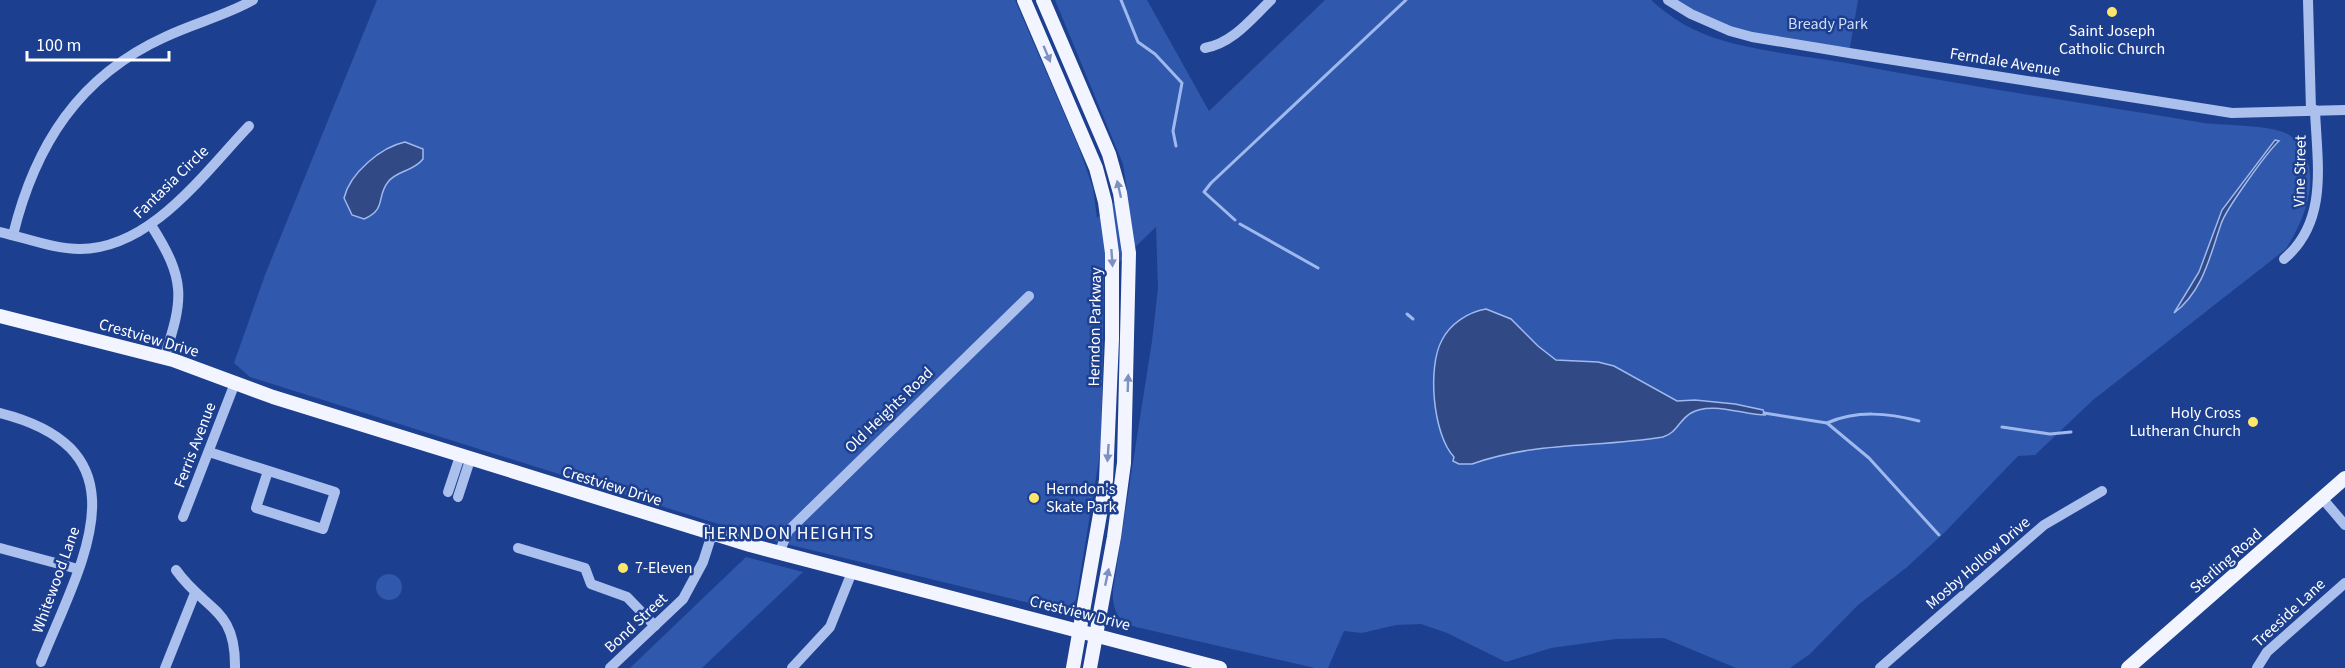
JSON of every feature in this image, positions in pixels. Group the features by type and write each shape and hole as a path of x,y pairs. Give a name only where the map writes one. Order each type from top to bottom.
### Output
{"main road":[{"name":"Herndon Parkway","path":"1024,0 1096,168 1105,202 1112,253 1112,339 1106,480 1073,668"},
{"name":"Herndon Parkway","path":"1043,0 1109,154 1122,201 1129,253 1125,446 1114,537 1090,668"},
{"name":"Crestview Drive","path":"0,316 164,358 465,458 712,534 1220,668"},
{"name":"Sterling Road","path":"2128,668 2345,478"}],"street":[{"path":"13,235 28,181 39,157 64,116 84,94 120,62 144,47 220,17 253,0"},
{"path":"1204,48 1215,46 1233,36 1271,0"},
{"name":"Ferndale Avenue","path":"1668,0 1702,19 1752,37 2232,113 2345,110"},
{"name":"Vine Street","path":"2284,259 2306,234 2316,208 2307,0"},
{"name":"Fantasia Circle","path":"0,232 62,247 96,248 128,239 151,225 249,126"},
{"path":"151,225 172,260 179,290 177,319 164,358"},
{"name":"Old Heights Road","path":"779,553 788,531 1029,296"},
{"name":"Ferris Avenue","path":"183,517 208,452 229,380"},
{"name":"Whitewood Lane","path":"0,413 43,427 68,446 83,467 91,491 93,507 89,540 41,662"},
{"path":"208,452 335,492 323,529 256,508 268,471"},
{"path":"453,494 465,458"},
{"name":"Mosby Hollow Drive","path":"1880,668 2044,525 2102,491"},
{"path":"2322,498 2345,525"},
{"name":"Bond Street","path":"610,668 683,599 694,583 712,534"},
{"path":"0,548 78,569"},
{"path":"518,548 585,568 591,584 627,597 655,626"},
{"path":"176,570 195,593 225,619 235,650 235,668"},
{"path":"796,667 830,627 852,572"},
{"name":"Treeside Lane","path":"2257,668 2267,652 2345,583"},
{"path":"165,668 195,593"}],"green space":[{"path":"377,0 1015,0 1079,148 1093,188 1097,218 1127,190 1123,164 1055,0 1147,0 1209,111 1325,0 1651,0 1666,13 1693,29 1721,40 1752,48 2204,123 2275,130 2292,137 2302,149 2308,163 2309,193 2306,208 2286,249 2093,400 2035,455 2018,456 1945,532 1906,568 1858,605 1810,654 1790,668 1736,668 1664,638 1616,639 1551,648 1506,662 1447,633 1421,624 1396,625 1362,633 1344,631 1328,668 1315,668 1136,627 1120,618 1115,608 1113,590 1152,341 1158,288 1156,227 1104,277 1101,447 1076,600 1065,609 1058,610 766,539 250,377 234,363 265,275"},
{"name":"Bready Park","path":"1670,0 1858,0 1849,53 1752,37"},
{"path":"746,557 803,572 702,668 630,668"},
{"path":"389,574 398,578 402,587 398,596 389,600 380,596 376,587 380,578"}],"shaded area":[{"path":"2275,140 2279,141 2247,181 2224,217 2199,284 2174,313 2199,272 2222,210"},
{"path":"405,142 423,149 423,159 388,182 384,187 379,207 371,215 364,219 352,215 344,198 353,179 377,155"},
{"path":"1486,309 1511,319 1556,360 1598,362 1614,366 1677,401 1695,400 1735,404 1763,410 1765,415 1708,408 1691,413 1672,433 1663,437 1544,448 1472,464 1459,464 1453,461 1454,457 1441,433 1437,417 1434,383 1437,352 1445,334 1455,324 1466,316"}],"waterway":[{"path":"1121,0 1138,42 1155,54 1182,83 1173,131 1176,146"},
{"path":"1235,220 1204,192 1406,0"},
{"path":"1240,224 1318,268"},
{"path":"1407,314 1413,319"},
{"path":"1764,413 1827,423 1869,458 1939,535"},
{"path":"1827,423 1850,416 1873,414 1919,421"},
{"path":"2002,427 2050,434 2071,432"}],"place":[{"name":"Saint Joseph Catholic Church","path":"2112,12"},
{"name":"Holy Cross Lutheran Church","path":"2253,422"},
{"name":"Herndon's Skate Park","path":"1034,498"},
{"name":"7-Eleven","path":"623,568"}],"district":[{"name":"HERNDON HEIGHTS","path":"789,533"}]}
